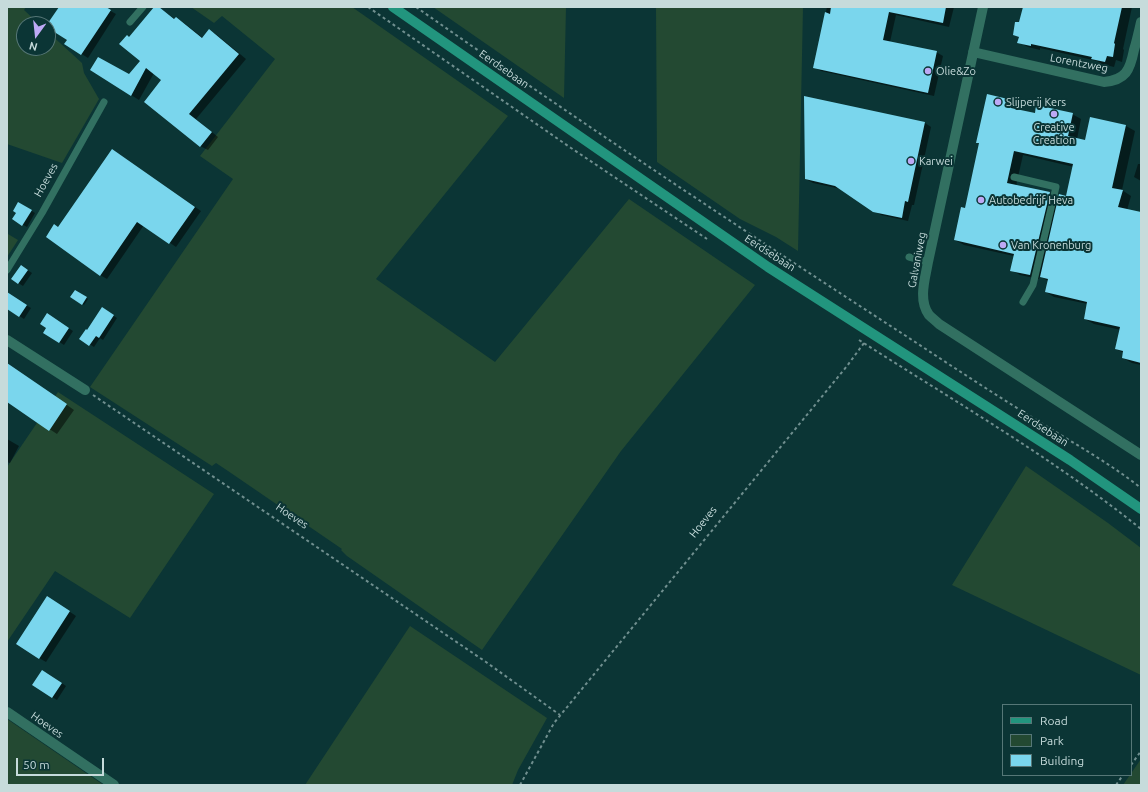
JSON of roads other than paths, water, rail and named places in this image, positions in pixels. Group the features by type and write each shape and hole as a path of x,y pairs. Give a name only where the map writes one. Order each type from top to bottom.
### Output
{"main road":[{"name":"Eerdsebaan","path":"393,7 768,267 1070,460 1141,509"}],"street":[{"name":"Galvaniweg","path":"983,7 928,262 923,294 925,305 929,315 939,324 1141,455"},
{"name":"Lorentzweg","path":"973,52 1104,82 1112,82 1121,78 1131,65 1141,22"},
{"path":"7,340 85,390"},
{"name":"Hoeves","path":"7,712 114,785"}],"lane":[{"path":"130,22 143,7"},
{"name":"Hoeves","path":"7,270 42,213 104,102"},
{"path":"1014,177 1056,187 1033,285 1023,302"},
{"path":"909,257 928,262"}],"place":[{"name":"Olie&Zo","path":"928,71"},
{"name":"Slijperij Kers","path":"998,102"},
{"name":"Creative Creation","path":"1054,114"},
{"name":"Karwei","path":"911,161"},
{"name":"Autobedrijf Heva","path":"981,200"},
{"name":"Van Kronenburg","path":"1003,245"}]}
